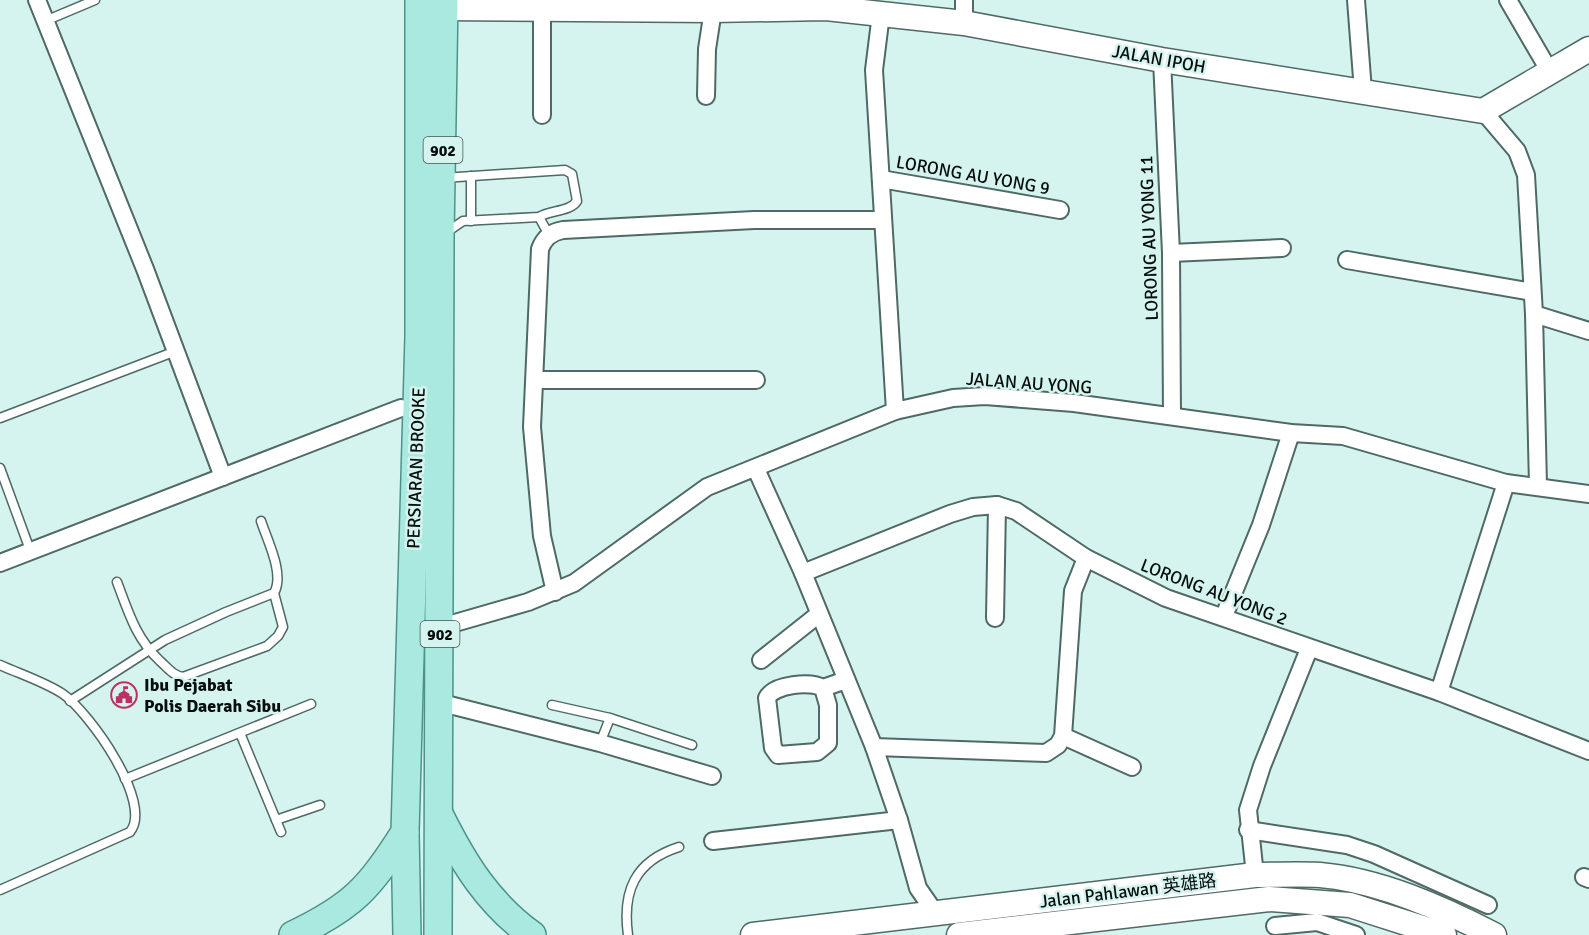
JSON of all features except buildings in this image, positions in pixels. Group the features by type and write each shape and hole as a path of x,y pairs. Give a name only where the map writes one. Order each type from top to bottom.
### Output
{"main road":[{"name":"JALAN IPOH","path":"435,3 542,9 631,4 713,10 826,8 881,14 964,12 1162,60 1483,111"},
{"name":"PERSIARAN BROOKE","path":"430,300 440,236 443,178 435,3"},
{"name":"PERSIARAN BROOKE","path":"435,3 430,334 441,627 438,702 438,935"},
{"path":"1483,111 1589,49"},
{"name":"PERSIARAN BROOKE","path":"407,935 405,832 430,334"},
{"path":"438,813 464,863 485,893 510,919 532,935"},
{"path":"293,935 348,905 374,880 405,832"},
{"name":"Jalan Pahlawan 英雄路","path":"753,935 1255,875 1320,875 1365,882 1434,908 1494,935"},
{"name":"Jalan Pahlawan 英雄路","path":"959,935 1269,899 1350,904 1444,935"}],"street":[{"path":"37,0 145,269 223,477"},
{"path":"1356,0 1363,91"},
{"path":"1508,0 1550,72"},
{"path":"542,9 542,115"},
{"path":"706,96 707,49 713,10"},
{"path":"881,14 874,70 895,411"},
{"name":"LORONG AU YONG 11","path":"1162,60 1171,253 1172,416"},
{"path":"1483,111 1517,151 1526,175 1534,314 1538,486"},
{"name":"LORONG AU YONG 9","path":"881,179 1060,210"},
{"path":"555,592 541,525 532,428 536,380 540,249 549,235 563,230 754,220 882,220"},
{"path":"1171,253 1282,248"},
{"path":"1347,260 1532,292"},
{"path":"1534,314 1589,331"},
{"path":"536,380 756,380"},
{"name":"JALAN AU YONG","path":"441,627 555,592 574,583 707,487 895,411 953,398 985,396 1074,403 1291,433 1343,436 1506,483 1589,494"},
{"path":"0,562 400,408"},
{"path":"1224,616 1262,525 1291,433"},
{"path":"756,469 803,573 874,747 899,820 918,888 936,914"},
{"path":"1439,692 1506,483"},
{"path":"803,573 950,514 973,507 997,505 995,618"},
{"name":"LORONG AU YONG 2","path":"997,505 1016,511 1086,558 1166,598 1224,616 1309,649 1439,692 1589,751"},
{"path":"874,747 1046,753 1059,745 1063,736 1073,591 1086,558"},
{"path":"761,660 819,614"},
{"path":"1255,875 1248,830 1248,810 1262,766 1309,649"},
{"path":"823,688 828,705 828,743 817,752 778,755 773,748 767,698 769,693 777,689 814,684 823,688 846,680"},
{"path":"438,702 600,743 712,776"},
{"path":"1063,736 1132,767"},
{"path":"713,841 899,820"},
{"path":"1248,830 1347,845 1374,854 1488,905"},
{"path":"896,918 918,888"},
{"path":"1269,899 1276,931 1317,922 1356,935"}],"lane":[{"path":"45,21 95,0"},
{"path":"440,236 464,221 539,217 576,204 569,171 443,178"},
{"path":"471,176 471,221"},
{"path":"539,217 549,235"},
{"path":"0,418 176,351"},
{"path":"0,468 30,550"},
{"path":"69,701 185,630 274,593 277,588 277,572 261,521"},
{"path":"117,582 138,637 149,652 174,675 183,677 267,646 278,636 283,627 274,593"},
{"path":"0,665 63,694 98,732 119,761 136,815 135,826 130,832 0,890"},
{"path":"125,779 311,704"},
{"path":"552,705 610,718 692,745"},
{"path":"600,743 610,718"},
{"path":"240,733 281,832"},
{"path":"276,820 320,805"},
{"path":"628,935 625,910 632,888 647,863 659,853 679,847"}],"place":[{"name":"Ibu Pejabat Polis Daerah Sibu","path":"124,695"}]}
